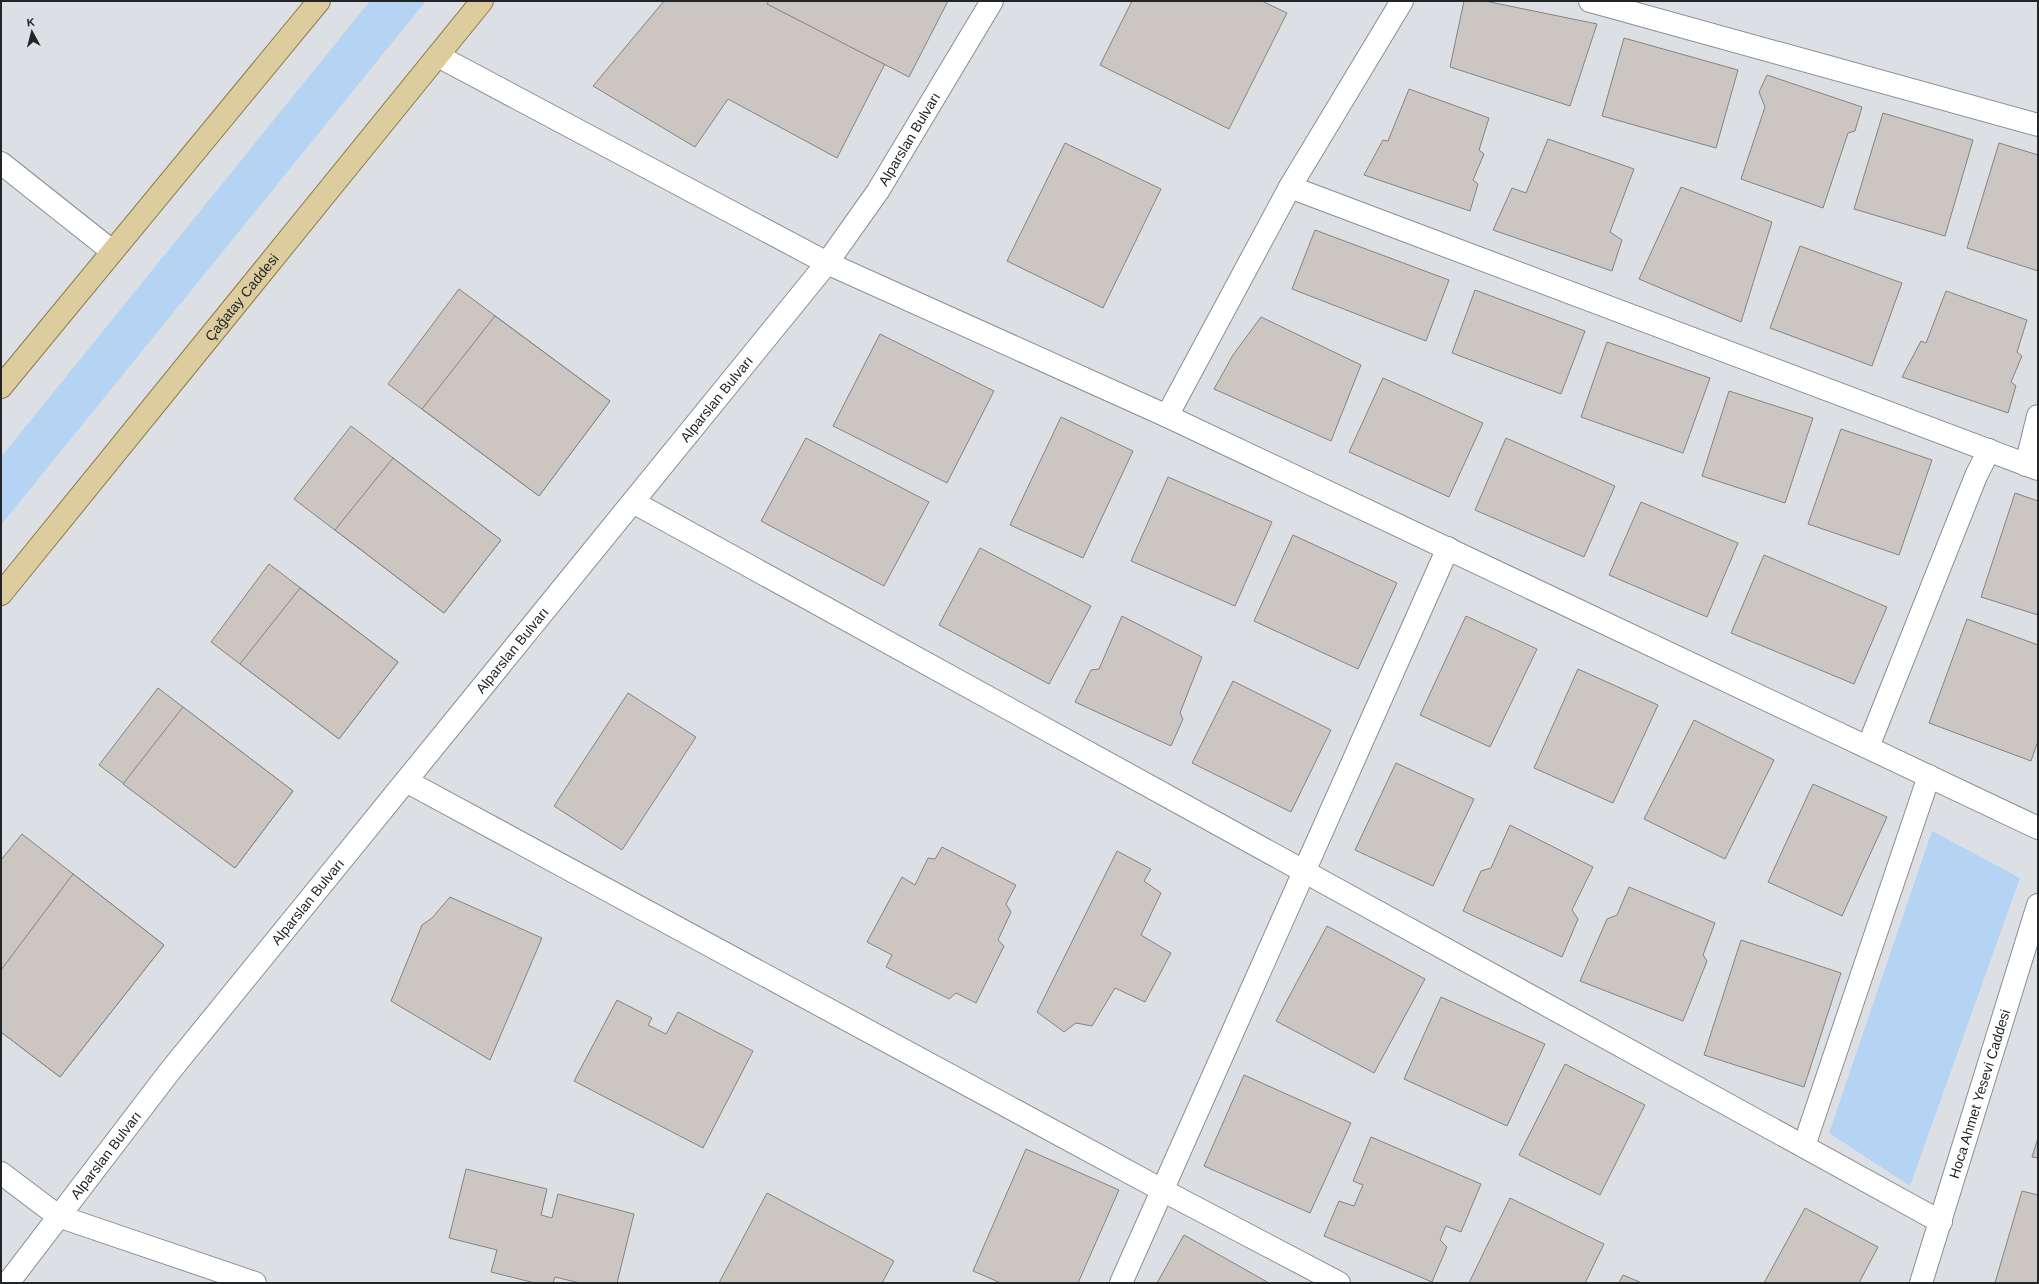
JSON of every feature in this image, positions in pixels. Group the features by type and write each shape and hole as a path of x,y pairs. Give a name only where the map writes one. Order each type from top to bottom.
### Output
{"main road":[{"path":"1,387 319,1"},
{"name":"Çağatay Caddesi","path":"1,594 139,421 482,1"}],"street":[{"name":"Alparslan Bulvarı","path":"8,1283 170,1071 827,263 878,190 992,1"},
{"path":"1167,416 1290,187 1402,1"},
{"path":"1590,1 2038,125"},
{"path":"438,56 827,263 1167,416 2038,828"},
{"path":"1,163 112,251"},
{"path":"1290,187 2032,467 2038,416"},
{"path":"1868,747 1976,476 1989,450"},
{"path":"633,502 1941,1222"},
{"path":"1121,1283 1448,548"},
{"path":"1804,1146 1930,776"},
{"path":"406,781 1162,1190 1339,1283"},
{"name":"Hoca Ahmet Yesevi Caddesi","path":"1921,1283 2038,905"},
{"path":"1,1173 58,1216 254,1283"}],"shaded area":[{"path":"370,1 426,1 1,525 1,457"},
{"path":"1932,831 2020,878 1910,1186 1829,1133"}],"building":[{"path":"664,1 917,1 837,158 728,99 695,147 593,86"},
{"path":"769,1 948,1 909,77 767,4"},
{"path":"1132,1 1262,1 1287,13 1229,129 1100,65"},
{"path":"1464,1 1485,1 1597,24 1570,106 1450,67"},
{"path":"1624,38 1738,70 1716,148 1602,116"},
{"path":"1767,75 1862,107 1855,131 1848,133 1823,208 1741,179 1765,107 1759,92"},
{"path":"1409,89 1489,118 1479,150 1484,154 1473,180 1478,184 1470,211 1364,175 1383,140 1388,141"},
{"path":"1883,113 1973,140 1945,236 1854,209"},
{"path":"1548,139 1634,169 1610,232 1622,240 1612,271 1493,230 1512,188 1526,193"},
{"path":"1065,143 1161,189 1103,308 1007,261"},
{"path":"1999,143 2038,155 2038,271 1967,248"},
{"path":"1681,187 1772,222 1741,322 1639,279"},
{"path":"1315,230 1449,280 1426,341 1292,289"},
{"path":"1800,246 1902,283 1872,366 1770,328"},
{"path":"459,289 610,401 539,496 388,384"},
{"path":"1475,290 1585,331 1561,394 1452,353"},
{"path":"1946,291 2027,320 2017,352 2022,356 2011,382 2016,386 2008,413 1902,377 1921,341 1926,343"},
{"path":"495,316 610,401 539,496 422,409"},
{"path":"1261,317 1361,365 1331,441 1214,389 1233,355"},
{"path":"880,334 994,391 947,483 833,426"},
{"path":"1607,342 1710,378 1683,453 1581,417"},
{"path":"1383,378 1483,423 1449,497 1349,452"},
{"path":"1729,391 1813,418 1785,503 1702,476"},
{"path":"1061,417 1133,451 1083,558 1010,525"},
{"path":"351,426 501,540 444,613 294,499"},
{"path":"1841,429 1932,460 1899,555 1808,524"},
{"path":"806,438 929,502 884,586 761,521"},
{"path":"1506,438 1615,486 1584,557 1475,510"},
{"path":"393,458 501,540 444,613 335,530"},
{"path":"1168,477 1272,522 1235,606 1131,561"},
{"path":"2015,493 2038,501 2038,615 1981,597"},
{"path":"1641,502 1738,543 1707,617 1609,575"},
{"path":"1293,535 1397,583 1358,669 1254,621"},
{"path":"980,548 1091,606 1049,684 939,625"},
{"path":"1764,555 1887,607 1854,684 1731,633"},
{"path":"269,564 398,662 339,739 211,642"},
{"path":"300,588 398,662 339,739 240,664"},
{"path":"1122,616 1202,657 1180,713 1183,719 1171,746 1075,702 1091,670 1099,669"},
{"path":"1466,616 1537,649 1490,747 1420,715"},
{"path":"1967,619 2038,645 2038,741 2031,761 1929,723"},
{"path":"1578,669 1658,705 1613,803 1534,768"},
{"path":"1233,681 1331,730 1291,812 1192,763"},
{"path":"158,688 293,791 235,868 99,765"},
{"path":"628,693 696,737 622,850 554,806"},
{"path":"183,707 293,791 235,868 123,784"},
{"path":"1694,720 1774,760 1725,859 1644,819"},
{"path":"1396,763 1474,799 1433,886 1355,850"},
{"path":"1813,784 1887,817 1842,916 1768,882"},
{"path":"1510,825 1593,867 1572,910 1578,919 1562,957 1463,911 1481,871 1491,868"},
{"path":"22,834 164,945 60,1077 1,1032 1,860"},
{"path":"942,847 1016,885 1006,904 1011,912 998,940 1004,946 976,1003 956,993 949,999 886,967 892,955 867,942 902,877 915,885 928,858 935,859"},
{"path":"1117,851 1151,869 1144,881 1161,893 1141,935 1171,953 1145,1002 1115,988 1092,1026 1076,1023 1064,1032 1037,1012"},
{"path":"73,874 164,945 60,1077 1,1032 1,970"},
{"path":"1629,887 1715,923 1703,955 1707,961 1683,1021 1580,981 1607,919 1617,915"},
{"path":"450,897 542,938 490,1060 391,1001 422,925 432,918"},
{"path":"1327,926 1425,979 1374,1073 1276,1021"},
{"path":"1741,940 1841,973 1804,1087 1704,1055"},
{"path":"1441,997 1545,1044 1507,1126 1404,1079"},
{"path":"617,1000 652,1018 648,1025 666,1034 678,1012 753,1051 703,1148 574,1081"},
{"path":"1565,1064 1645,1105 1600,1195 1519,1155"},
{"path":"1244,1075 1351,1123 1310,1213 1204,1166"},
{"path":"1371,1137 1481,1184 1461,1232 1446,1226 1440,1240 1447,1247 1432,1282 1324,1236 1339,1201 1354,1206 1363,1185 1353,1181"},
{"path":"2038,1138 2038,1158 2032,1157"},
{"path":"1026,1149 1119,1190 1078,1283 1001,1283 973,1271"},
{"path":"466,1169 547,1189 541,1215 552,1218 558,1194 634,1214 617,1283 580,1283 555,1277 553,1283 535,1283 491,1272 497,1250 449,1238"},
{"path":"2022,1191 2038,1195 2038,1283 1995,1283"},
{"path":"767,1193 894,1261 882,1283 719,1283"},
{"path":"1510,1198 1604,1244 1585,1283 1469,1283"},
{"path":"1805,1208 1878,1247 1859,1283 1764,1283"},
{"path":"1184,1235 1269,1283 1157,1283"},
{"path":"1623,1275 1642,1283 1619,1283"}]}
